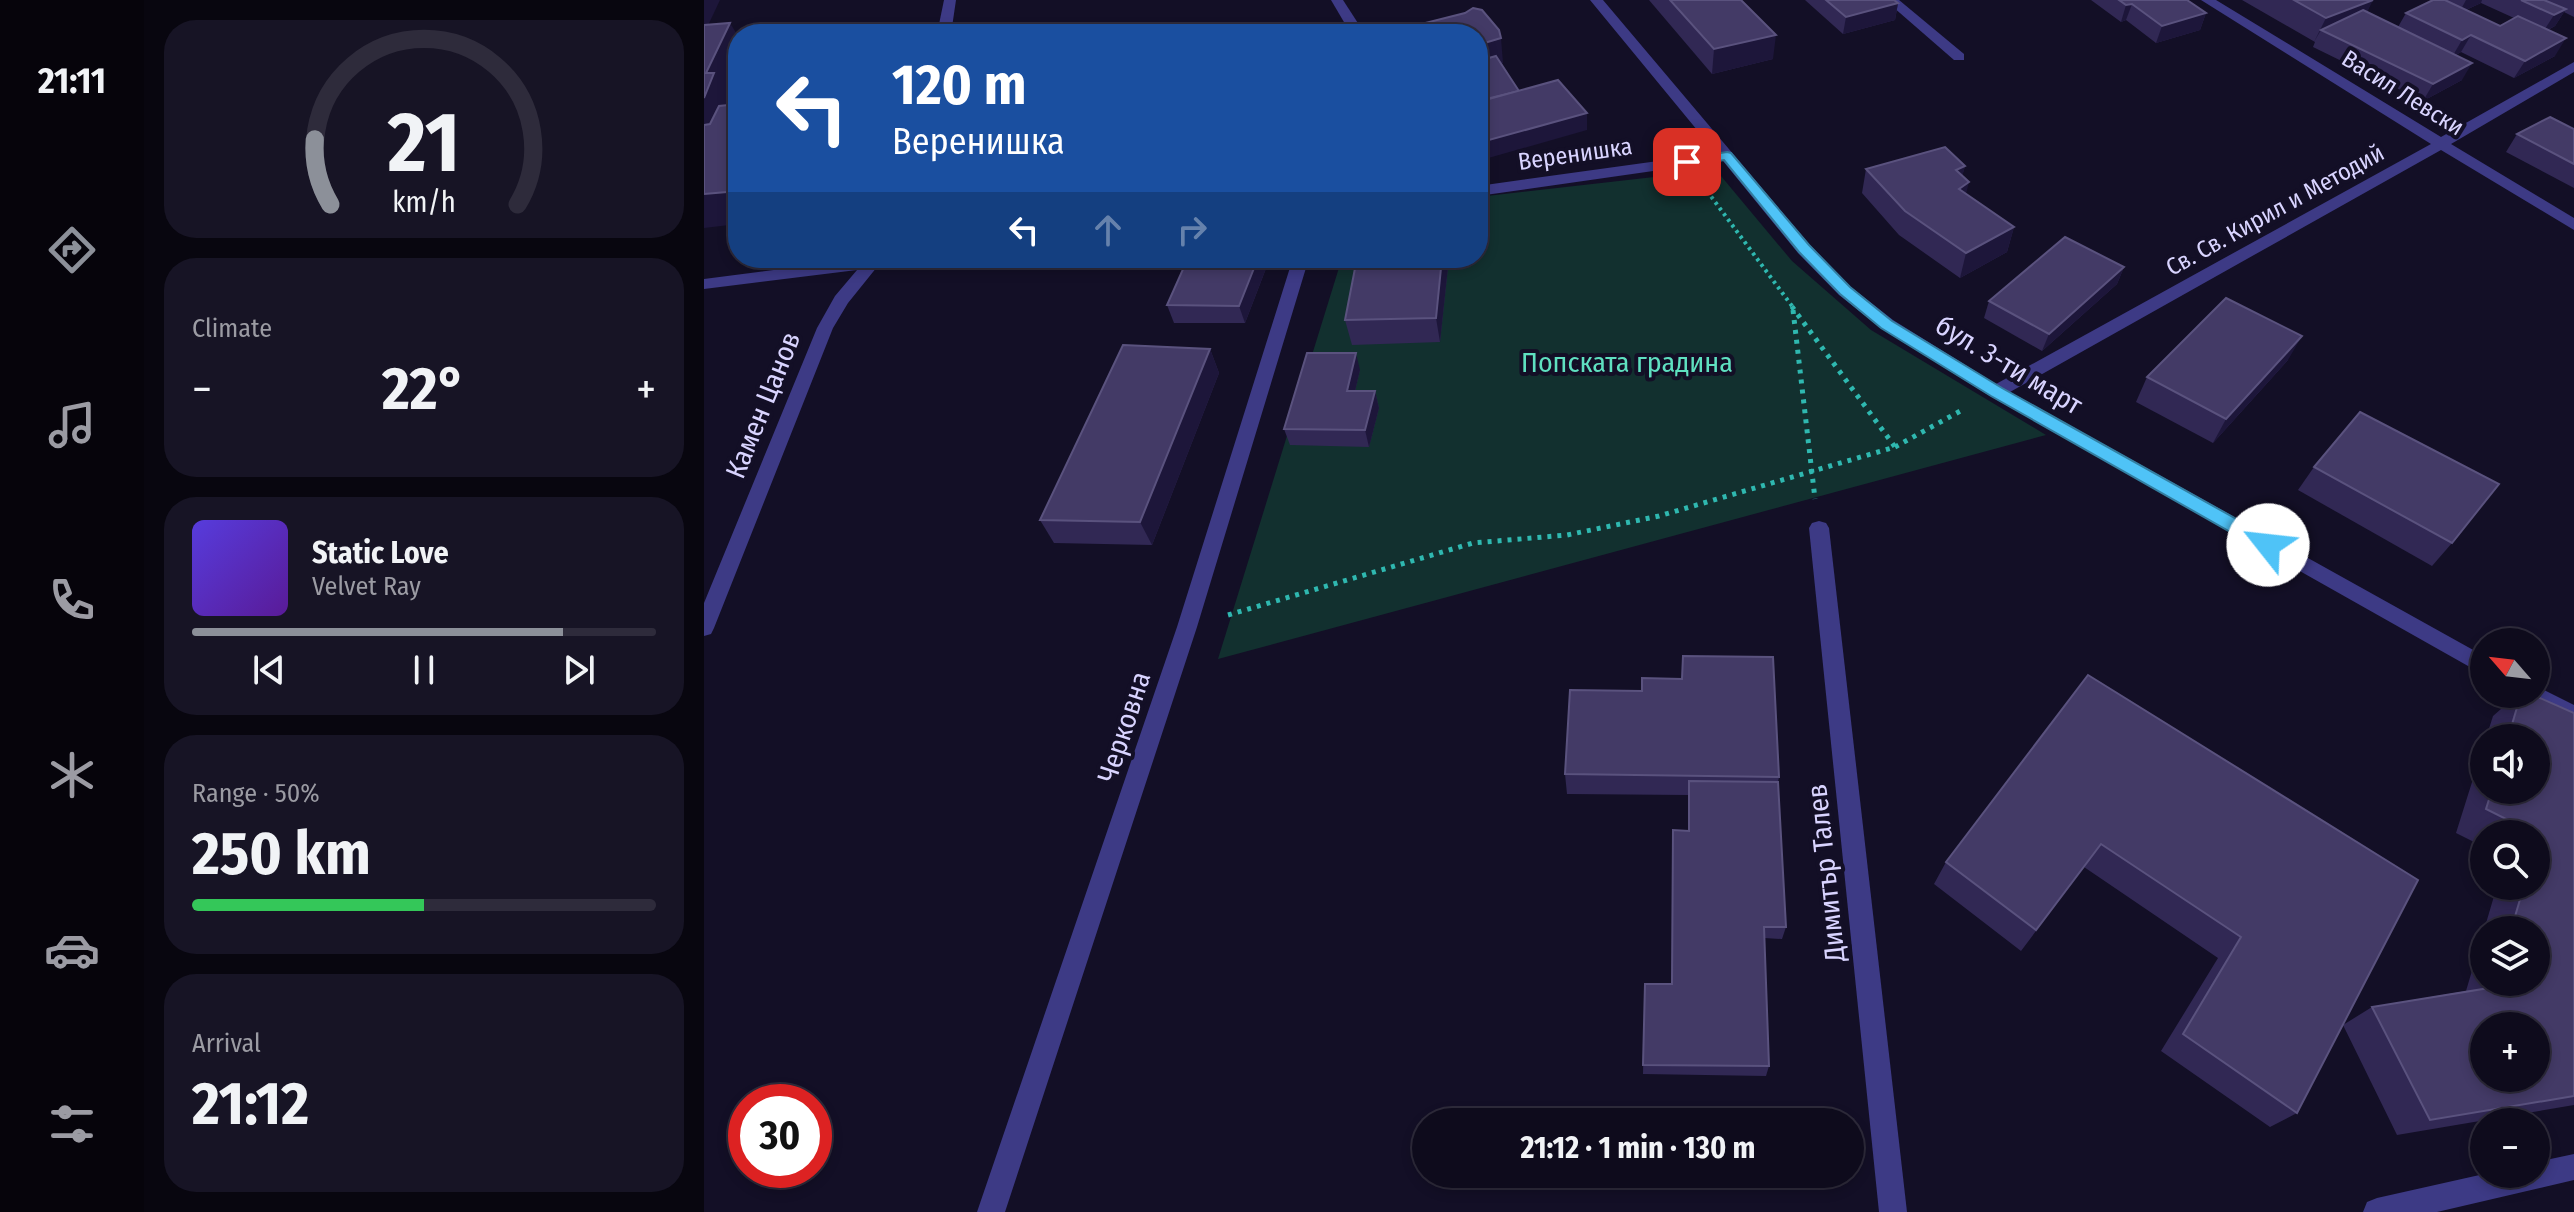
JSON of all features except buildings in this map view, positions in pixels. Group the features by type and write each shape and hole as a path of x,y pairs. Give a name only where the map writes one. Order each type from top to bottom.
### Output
{"street":[{"path":"946,24 950,0"},
{"path":"1337,0 1352,24"},
{"name":"бул. 3-ти март","path":"1596,0 1804,249 1845,291 1887,324 1996,392 2470,658"},
{"path":"1891,0 1959,57"},
{"name":"Васил Левски","path":"2207,0 2574,225"},
{"name":"Св. Св. Кирил и Методий","path":"1996,392 2441,145 2574,66"},
{"name":"Веренишка","path":"1488,190 1727,156"},
{"path":"704,284 818,268"},
{"name":"Камен Цанов","path":"704,628 825,328 841,300 868,268"},
{"name":"Черковна","path":"991,1212 1187,627 1298,268"},
{"name":"Димитър Талев","path":"1819,528 1893,1212"},
{"path":"2550,703 2574,716"},
{"path":"2377,1212 2574,1167"}],"path":[{"path":"1687,162 1895,447"},
{"path":"1793,309 1819,528"},
{"path":"1187,627 1473,543 1567,535 1659,516 1895,447 1996,392"}],"green space":[{"name":"Попската градина","path":"1716,170 1792,261 1871,330 2046,435 1218,659 1339,268 1488,268 1488,196"}],"route":[{"path":"1687,162 1727,156 1804,249 1845,291 1887,324 1996,392 2268,545"}]}
